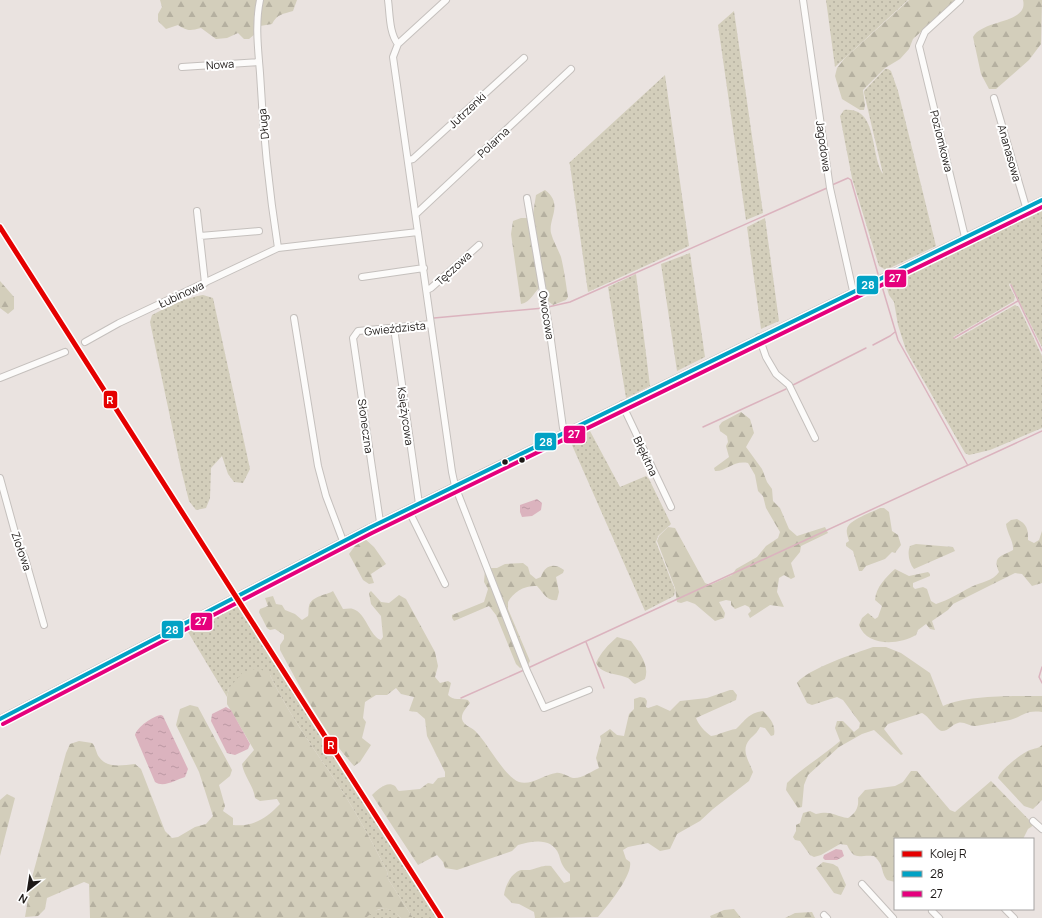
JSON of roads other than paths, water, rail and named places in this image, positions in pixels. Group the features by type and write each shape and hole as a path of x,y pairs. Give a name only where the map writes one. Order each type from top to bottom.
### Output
{"street":[{"name":"Długa","path":"260,0 257,22 259,62 271,202 278,248"},
{"path":"388,0 393,32 395,40 398,44"},
{"path":"446,0 398,44 393,57 455,486 527,671 544,708 589,690"},
{"name":"Jagodowa","path":"803,0 830,188 853,291"},
{"name":"Poziomkowa","path":"960,0 925,32 919,46 965,237"},
{"name":"Jutrzenki","path":"409,160 413,159 524,58"},
{"name":"Nowa","path":"182,66 259,62"},
{"name":"Polarna","path":"416,214 571,70"},
{"name":"Ananasowa","path":"994,98 1026,207"},
{"name":"Owocowa","path":"528,198 550,333 563,428 565,432"},
{"path":"0,718 236,598 380,522 1042,200"},
{"path":"198,211 205,283"},
{"path":"200,236 259,231"},
{"name":"Łubinowa","path":"85,342 119,323 278,248 418,232"},
{"name":"Tęczowa","path":"427,290 479,245"},
{"path":"362,277 424,268"},
{"path":"294,318 318,466 340,542"},
{"name":"Gwieździsta","path":"358,332 431,324"},
{"name":"Księżycowa","path":"394,328 419,504"},
{"name":"Słoneczna","path":"358,332 353,338 353,342 380,522"},
{"path":"759,337 766,357 776,374 789,385 815,438"},
{"path":"0,378 65,352"},
{"name":"Błękitna","path":"622,404 670,507"},
{"name":"Ziołowa","path":"0,478 19,547 25,558 44,625"},
{"path":"408,509 445,584"},
{"path":"1033,820 1042,829"},
{"path":"862,884 893,918"},
{"path":"932,910 939,918"},
{"path":"1006,910 1014,918"}],"water":[{"path":"537,499 542,503 541,510 532,516 522,517 520,505"},
{"path":"226,707 231,710 250,744 248,749 235,755 227,753 211,721 212,714"},
{"path":"161,715 163,716 188,769 185,777 166,784 158,784 155,782 135,735 146,722"},
{"path":"836,849 842,850 844,856 837,860 825,860 823,858 824,855"}],"waterway":[{"path":"832,185 848,178 851,180 878,274"},
{"path":"548,307 570,302 827,188"},
{"path":"881,283 898,340 967,464"},
{"path":"1011,285 1042,351"},
{"path":"954,338 1018,301"},
{"path":"434,318 544,308"},
{"path":"873,345 895,332"},
{"path":"793,385 866,348"},
{"path":"703,427 786,389"},
{"path":"528,668 1042,431"},
{"path":"586,642 604,688"},
{"path":"1042,667 1039,677 1042,683"},
{"path":"461,698 524,670"}],"rail line":[{"name":"R","path":"0,227 441,918"}]}
